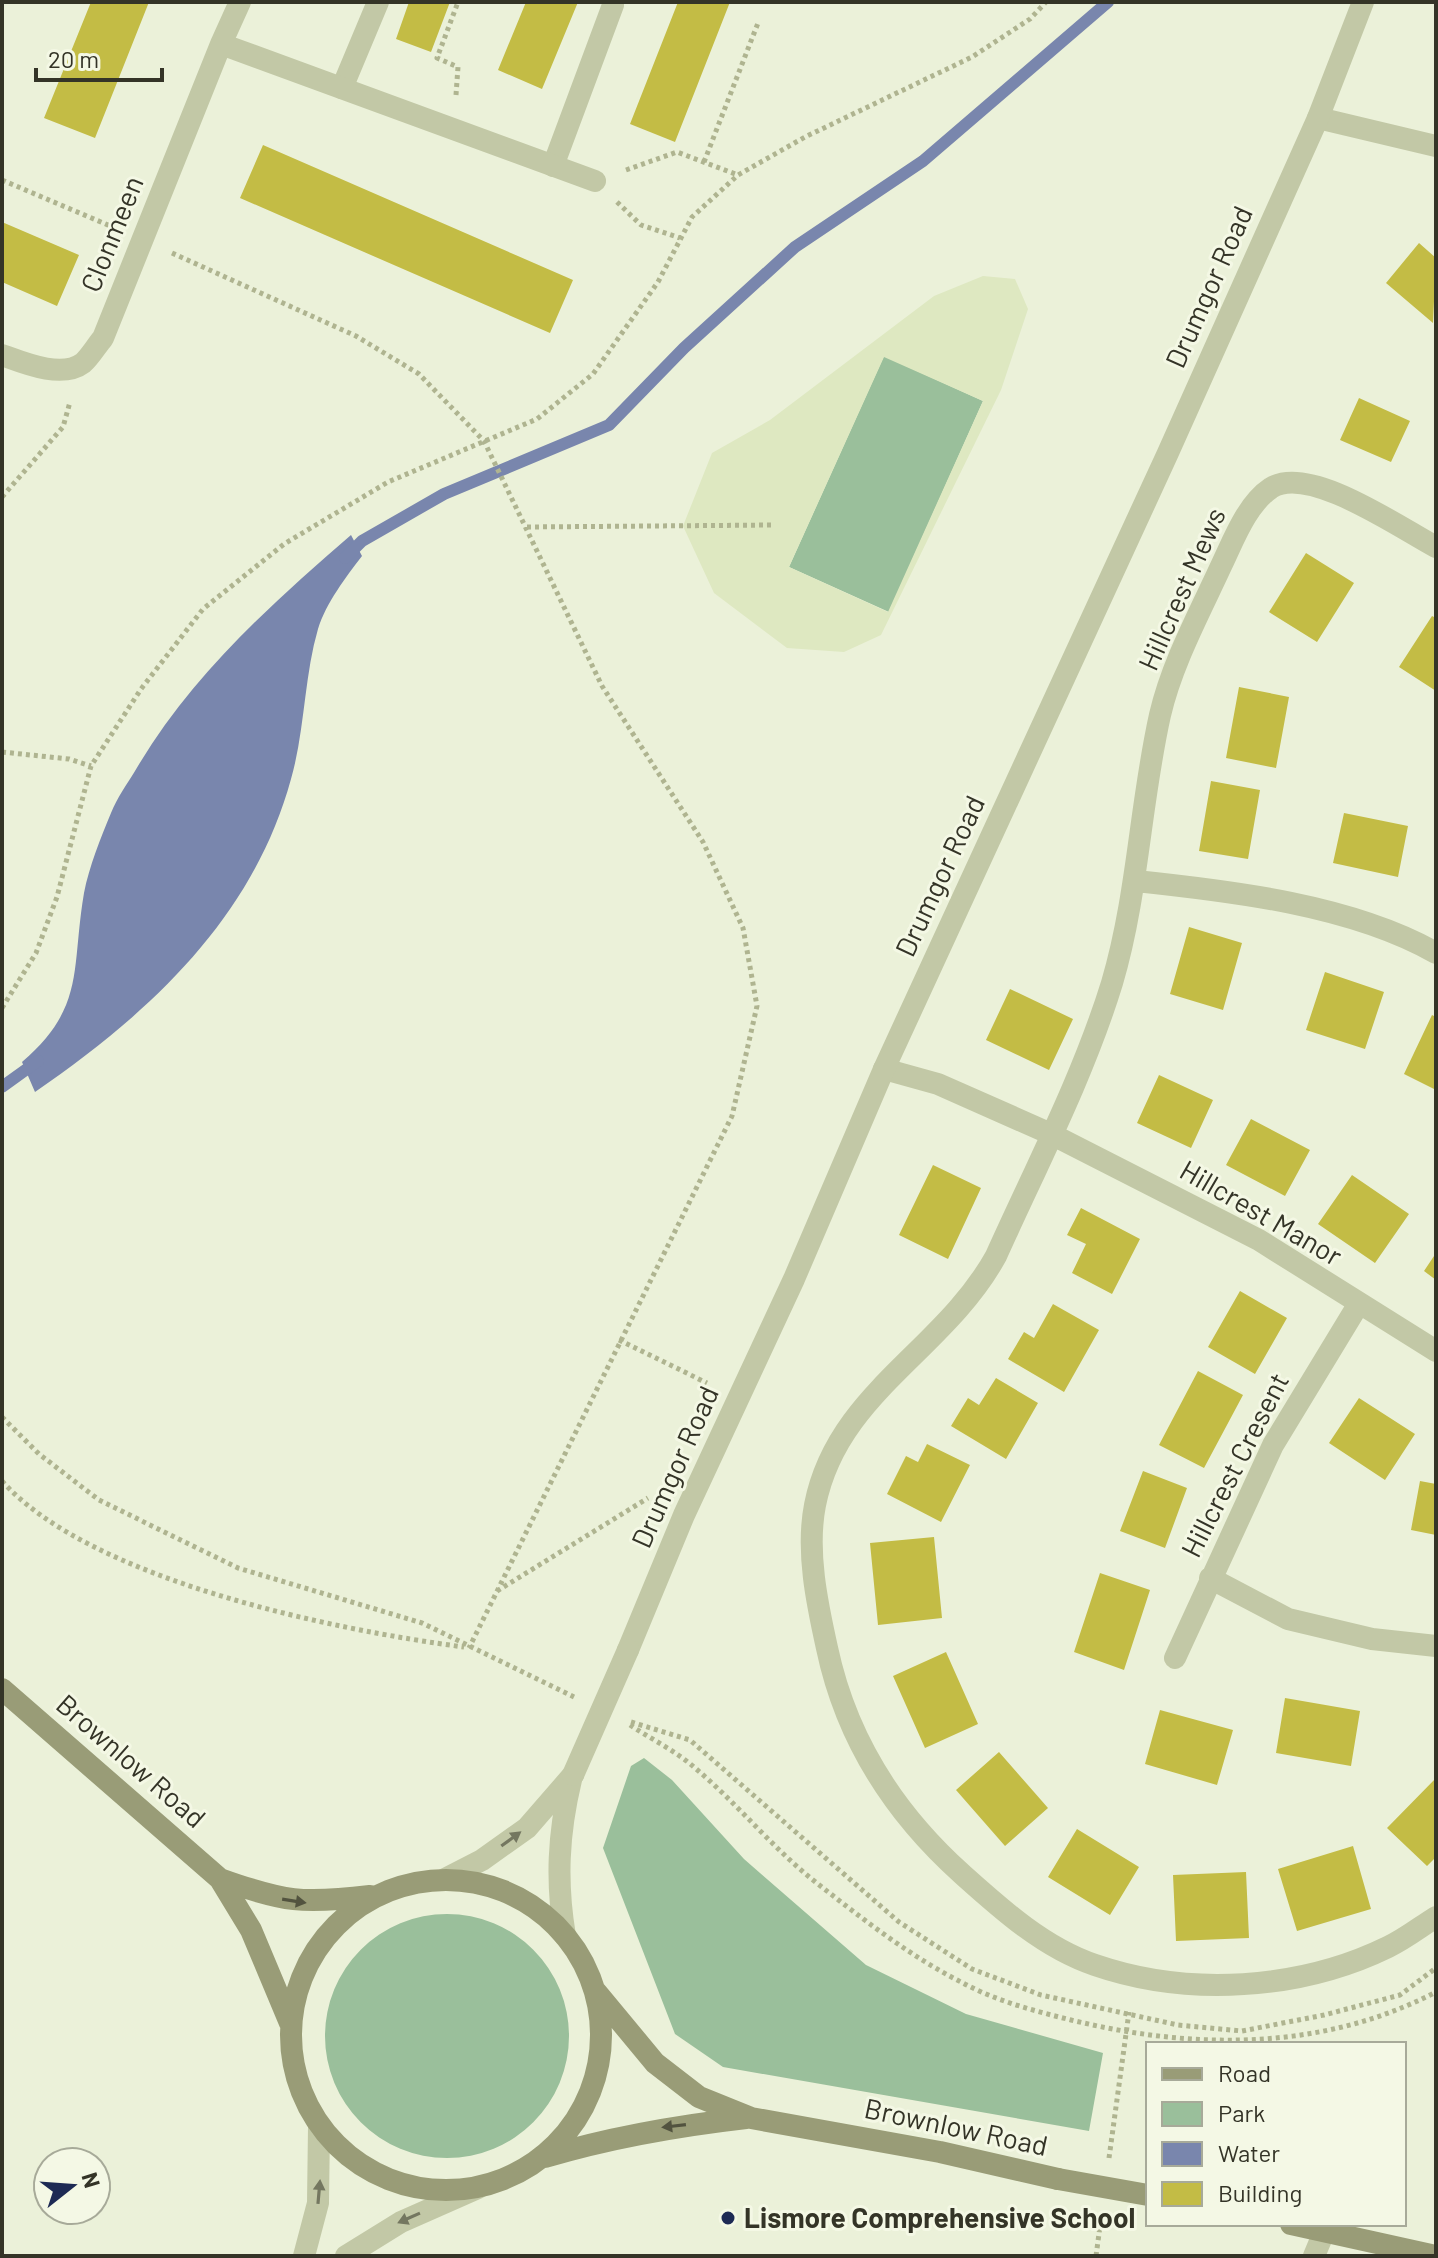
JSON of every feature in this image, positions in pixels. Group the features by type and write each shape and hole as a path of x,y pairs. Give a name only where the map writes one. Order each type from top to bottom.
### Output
{"main road":[{"name":"Brownlow Road","path":"2,1689 220,1879 251,1930 290,2023"},
{"name":"Brownlow Road","path":"220,1879 271,1897 310,1904 377,1896"},
{"path":"445,1879 472,1882 524,1901 565,1936 582,1961 594,1989 601,2026 598,2064 587,2100 568,2132 541,2159 511,2177 478,2188 433,2191 390,2181 351,2159 319,2127 302,2095 295,2071 290,2023 298,1984 317,1948 343,1918 377,1896 410,1884 445,1879"},
{"name":"Brownlow Road","path":"594,1989 655,2063 699,2097 751,2118 940,2152 1058,2179 1146,2195"},
{"name":"Brownlow Road","path":"541,2159 638,2132 751,2118"},
{"path":"1299,2226 1436,2256"}],"street":[{"name":"Clonmeen","path":"82,364 103,338 141,238 240,2"},
{"path":"342,88 378,2"},
{"name":"Drumgor Road","path":"565,1936 558,1890 558,1844 573,1775 684,1515 794,1279 884,1069 1167,455 1318,118 1363,2"},
{"path":"553,166 613,5"},
{"path":"221,44 595,181"},
{"path":"1318,118 1436,146"},
{"path":"2,355 34,366 64,369 82,364"},
{"name":"Hillcrest Mews","path":"1136,881 1161,712 1194,623 1235,536 1254,505 1272,487 1294,481 1317,484 1436,547"},
{"path":"1436,953 1418,943 1327,913 1244,892 1136,881 1125,937 1096,1032 977,1292 870,1398 845,1431 825,1466 814,1508 813,1550 817,1603 843,1712 872,1769 922,1839 1007,1915 1093,1965 1144,1979 1194,1985 1247,1985 1340,1964 1389,1947 1436,1917"},
{"name":"Hillcrest Manor","path":"884,1069 938,1084 1051,1134 1259,1240 1358,1305 1436,1351"},
{"name":"Hillcrest Cresent","path":"1175,1658 1273,1445 1358,1305"},
{"path":"1210,1578 1288,1619 1372,1639 1436,1646"},
{"name":"Drumgor Road","path":"445,1879 482,1860 527,1828 573,1775"},
{"path":"304,2256 318,2203 319,2127"},
{"path":"346,2256 401,2222 478,2188"},
{"path":"1314,2256 1324,2232"}],"path":[{"path":"454,129 458,67 437,58 458,2"},
{"path":"2,1008 36,953 57,897 91,766 141,689 203,609 284,544 388,482 537,419 593,374 658,282 692,217 738,175 805,137 972,57 1030,19 1046,2"},
{"path":"704,162 758,23"},
{"path":"680,238 641,225 595,181 677,152 738,175"},
{"path":"2,180 141,238 356,336 419,374 484,441 602,686 703,842 743,928 757,1006 732,1116 469,1648"},
{"path":"2,497 63,427 82,364"},
{"path":"527,527 774,525"},
{"path":"2,752 7,756 69,759 91,766"},
{"path":"619,1340 707,1383"},
{"path":"2,1417 39,1454 99,1500 127,1514 238,1568 422,1623 578,1699"},
{"path":"2,1481 23,1505 117,1560 243,1603 417,1641 469,1648"},
{"path":"497,1592 648,1498"},
{"path":"1108,2167 1129,2012"},
{"path":"1096,2256 1102,2211"}],"green space":[{"path":"884,356 983,401 889,612 789,567"},
{"path":"644,1758 672,1780 744,1859 866,1965 966,2014 1103,2053 1089,2131 723,2067 675,2034 603,1848 631,1766"},
{"path":"447,1914 471,1916 494,1923 515,1934 533,1950 549,1968 560,1989 567,2012 567,2060 560,2083 549,2104 533,2122 515,2138 494,2149 471,2156 447,2158 423,2156 400,2149 379,2138 361,2122 345,2104 334,2083 327,2060 325,2036 327,2012 334,1989 345,1968 361,1950 379,1934 400,1923 423,1916"}],"shaded area":[{"path":"983,276 1015,279 1028,309 1001,390 881,635 844,652 787,648 714,593 683,526 712,453 770,420 934,296","holes":["884,357 983,401 888,612 789,567"]}],"water":[{"path":"351,535 362,556 331,600 318,629 291,779 274,829 251,875 224,918 157,995 77,1062 35,1092 22,1062 43,1042 66,1004 76,965 86,883 99,842 119,797 157,737 206,673 291,588"}],"building":[{"path":"91,2 149,2 95,138 44,118"},
{"path":"409,2 450,2 431,52 396,39"},
{"path":"526,2 578,2 542,89 498,70"},
{"path":"678,2 730,2 675,142 630,124"},
{"path":"263,145 573,280 550,333 240,198"},
{"path":"2,222 79,255 57,306 2,282"},
{"path":"1419,243 1436,258 1433,323 1386,283"},
{"path":"1359,398 1410,421 1391,462 1340,440"},
{"path":"1306,553 1354,583 1317,642 1269,612"},
{"path":"1432,616 1436,618 1436,691 1399,667"},
{"path":"1239,687 1289,697 1276,768 1226,758"},
{"path":"1211,781 1260,790 1248,859 1199,851"},
{"path":"1344,813 1408,826 1398,877 1333,863"},
{"path":"1189,927 1242,943 1223,1010 1170,994"},
{"path":"1325,972 1384,992 1365,1049 1306,1030"},
{"path":"1010,989 1073,1019 1049,1070 986,1040"},
{"path":"1432,1015 1436,1017 1436,1090 1404,1074"},
{"path":"1159,1075 1213,1100 1191,1148 1137,1123"},
{"path":"1251,1119 1310,1150 1285,1196 1226,1165"},
{"path":"933,1165 981,1188 948,1259 899,1235"},
{"path":"1352,1175 1409,1214 1375,1263 1318,1224"},
{"path":"1081,1208 1140,1239 1112,1294 1072,1273 1086,1244 1067,1235"},
{"path":"1436,1253 1436,1280 1424,1271"},
{"path":"1240,1291 1287,1318 1255,1374 1208,1347"},
{"path":"1053,1304 1099,1330 1064,1392 1008,1359 1024,1332 1034,1338"},
{"path":"1198,1371 1243,1395 1204,1468 1159,1445"},
{"path":"996,1378 1038,1403 1006,1459 951,1426 968,1398 979,1405"},
{"path":"1359,1398 1415,1434 1385,1480 1329,1443"},
{"path":"927,1444 970,1465 941,1522 887,1494 906,1456 918,1462"},
{"path":"1143,1471 1187,1488 1165,1548 1120,1531"},
{"path":"1420,1481 1436,1484 1436,1535 1411,1530"},
{"path":"934,1537 942,1618 878,1625 870,1543"},
{"path":"1100,1573 1150,1590 1124,1670 1074,1652"},
{"path":"946,1652 978,1724 925,1748 893,1676"},
{"path":"1285,1698 1360,1711 1351,1766 1276,1753"},
{"path":"1160,1710 1233,1730 1217,1785 1145,1764"},
{"path":"999,1752 1048,1808 1005,1846 956,1790"},
{"path":"1436,1778 1436,1857 1427,1866 1387,1828"},
{"path":"1077,1829 1139,1867 1110,1915 1048,1877"},
{"path":"1353,1846 1371,1909 1297,1931 1278,1869"},
{"path":"1246,1872 1249,1938 1176,1941 1173,1875"}],"waterway":[{"path":"345,558 362,541 444,494 609,425 684,348 795,247 923,161 1108,2"},
{"path":"2,1087 38,1061"}],"place":[{"name":"Lismore Comprehensive School","path":"728,2218"}]}
